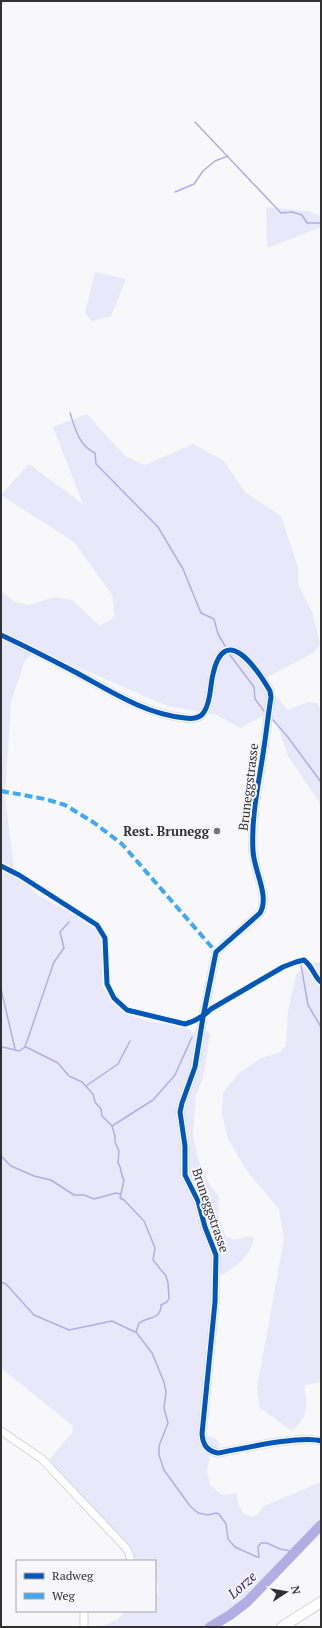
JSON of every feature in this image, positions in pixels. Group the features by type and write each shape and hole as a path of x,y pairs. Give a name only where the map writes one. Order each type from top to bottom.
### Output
{"main road":[{"path":"282,1627 321,1602"}],"street":[{"name":"Bruneggstrasse","path":"1,635 77,673 137,706 170,716 196,718 203,714 207,705 213,673 218,658 224,652 231,650 237,651 250,662 270,691 271,697 252,828 253,858 264,900 264,907 260,913 216,952 195,1067 182,1104 180,1121 184,1146 185,1175 198,1201 205,1227 216,1255 215,1302 202,1434 205,1447 211,1452 218,1452 286,1442 307,1440 321,1441"},
{"path":"1,1431 42,1459 126,1548 130,1556 130,1560"},
{"path":"84,1612 84,1627"}],"shaded area":[{"path":"266,207 308,211 321,216 321,231 319,228 267,248"},
{"path":"95,272 126,279 111,316 92,321 85,313"},
{"path":"87,414 125,456 145,465 193,444 223,460 245,492 281,516 298,567 298,584 313,614 320,645 313,653 262,680 288,710 308,702 317,703 321,711 321,805 288,756 277,724 265,715 240,728 217,715 167,706 39,650 25,660 11,702 5,797 14,868 36,894 91,924 102,936 104,949 102,985 112,1001 132,1016 150,1022 176,1024 193,1032 208,1031 210,1035 203,1078 196,1095 193,1133 198,1159 209,1184 219,1196 218,1215 226,1236 235,1240 248,1236 254,1238 248,1252 239,1264 212,1280 213,1314 200,1434 215,1438 221,1445 210,1455 207,1472 211,1486 222,1495 237,1493 238,1504 244,1514 251,1517 257,1515 264,1506 321,1482 321,1526 226,1615 204,1627 101,1627 118,1619 124,1612 156,1612 156,1594 158,1593 159,1587 156,1581 156,1560 137,1560 75,1488 48,1461 72,1433 73,1426 1,1368 1,591 15,602 29,605 55,597 72,600 100,626 115,616 112,595 74,542 1,495 29,464 83,504 53,427"},
{"path":"321,962 321,1382 305,1385 305,1414 300,1423 292,1431 260,1408 257,1388 284,1239 279,1209 247,1171 228,1139 222,1114 223,1093 238,1074 261,1058 279,1053 286,1045 288,1011 296,975 307,964"}],"waterway":[{"path":"195,122 281,213 292,212 302,215 307,223 321,223"},
{"path":"175,192 194,184 203,171 215,161 228,156"},
{"path":"70,413 81,441 95,453 96,464 158,527 183,569 201,613 214,619 218,634 225,646"},
{"path":"230,655 254,687 255,699 264,711"},
{"path":"273,720 287,736 321,782"},
{"path":"25,1047 54,962 64,948 60,932 69,922"},
{"path":"301,965 308,1005 321,1027"},
{"path":"1,989 15,1049"},
{"path":"112,1126 153,1100 175,1075 192,1037"},
{"path":"86,1086 118,1064 130,1041"},
{"path":"1,1049 3,1047 19,1051 25,1047 58,1063 69,1076 82,1082 93,1094 95,1102 101,1109 102,1116 112,1126 115,1142 119,1151 118,1163 124,1180 120,1198 124,1200 144,1221 155,1248 153,1260 166,1276 168,1283 169,1298 167,1302 161,1305 157,1315 139,1323 136,1332 152,1353 164,1382 166,1392 164,1408 168,1423 159,1446 159,1455 164,1470 190,1506 198,1513 208,1515 216,1513 219,1514 226,1524 228,1539 235,1547 257,1557 259,1557 258,1547 261,1543 267,1543 280,1549 296,1552"},
{"path":"1,1156 11,1166 34,1176 51,1180 74,1195 84,1195 94,1199 116,1193 120,1194"},
{"path":"1,1282 6,1284 34,1315 69,1330 112,1321 135,1332"},
{"name":"Lorze","path":"210,1627 230,1615 247,1602 321,1525"}],"marked path":[{"path":"1,791 45,799 65,805 93,822 122,844 216,952"}],"cycle path":[{"path":"1,635 58,663 116,695 142,707 170,716 193,718 202,714 208,704 213,674 218,659 225,651 233,650 241,654 257,672 270,691 271,697 255,802 253,827 254,859 262,891 263,906 260,913 216,952 195,1067 180,1112 185,1146 185,1175 198,1201 205,1227 216,1255 215,1302 202,1434 203,1441 208,1449 218,1453 285,1441 321,1441"},
{"path":"1,866 19,875 97,925 105,938 107,984 114,998 127,1010 185,1024 193,1022 211,1009 283,967 304,960 321,982"}],"place":[{"name":"Rest. Brunegg","path":"217,831"}]}
